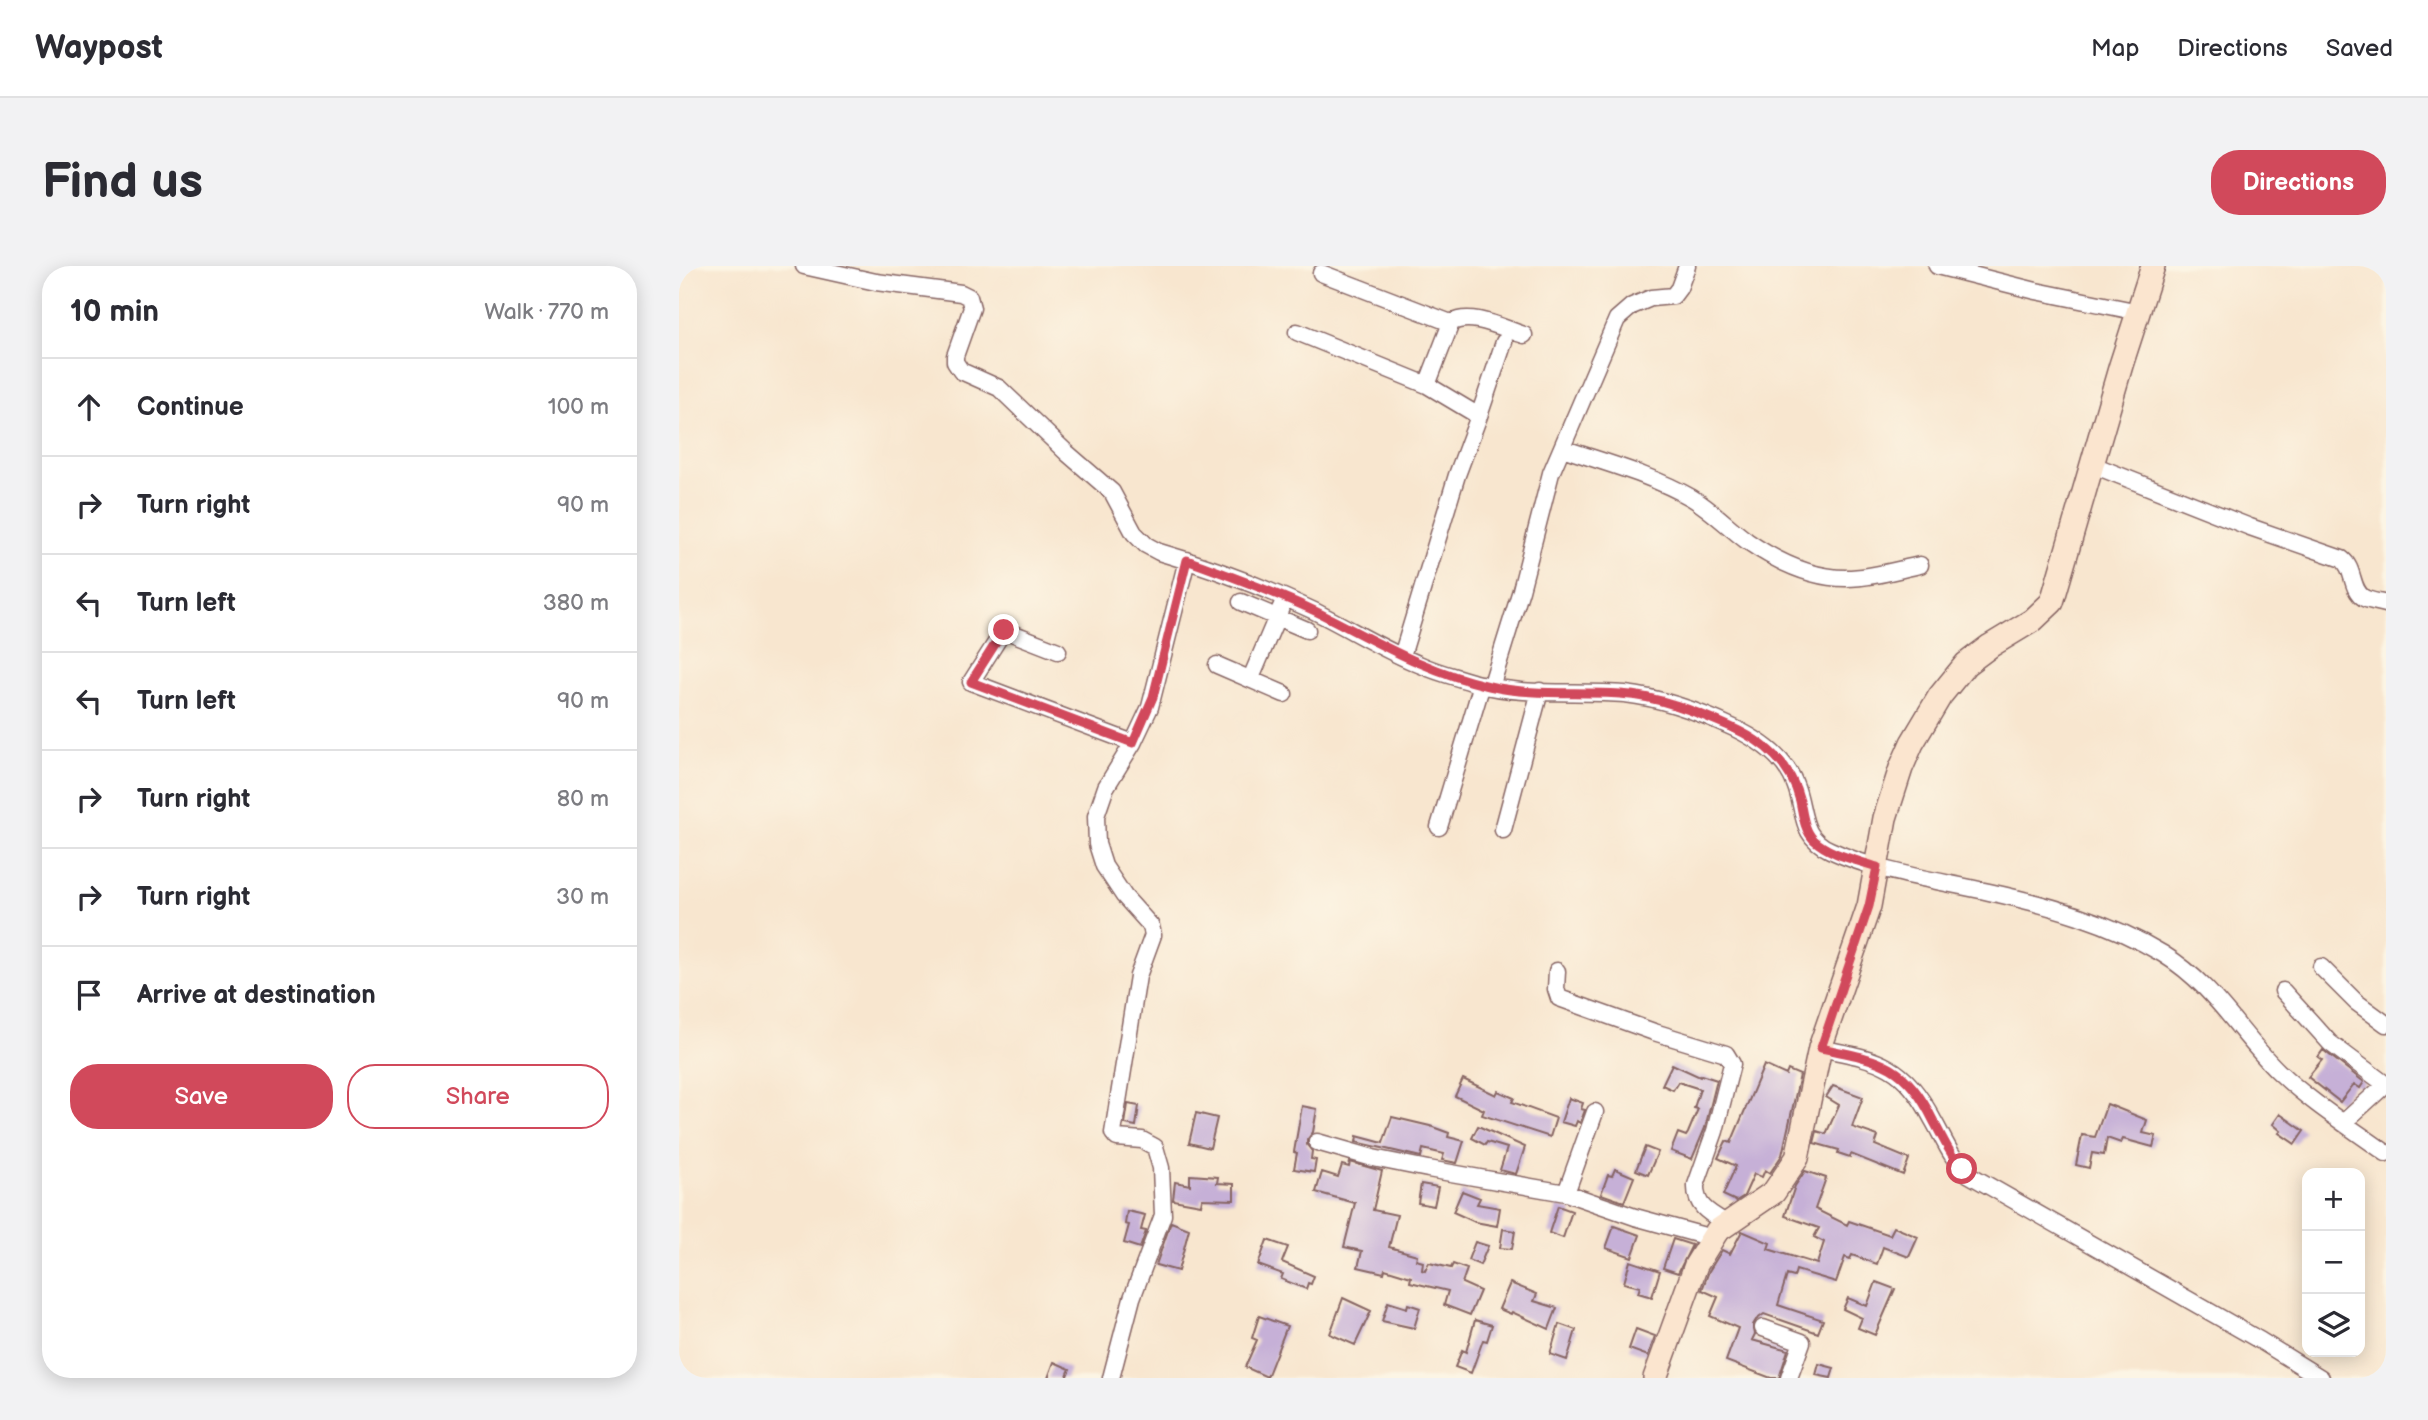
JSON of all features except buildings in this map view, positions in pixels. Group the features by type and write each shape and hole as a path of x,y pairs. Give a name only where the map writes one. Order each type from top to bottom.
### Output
{"street":[{"path":"804,266 852,278 961,293 969,297 972,308 955,356 955,362 961,371 999,388 1019,410 1112,492 1129,526 1146,545 1285,598 1422,666 1486,686 1648,698 1674,705 1742,732 1762,743 1789,771 1795,783 1804,822 1813,839 1829,850 1877,867 1992,892 2071,914 2100,923 2143,943 2183,968 2207,988 2281,1073 2346,1120"},
{"path":"1439,827 1521,590 1551,473 1617,319 1632,306 1651,298 1673,296 1687,266"},
{"path":"1937,266 2036,291 2139,312"},
{"path":"1655,1378 1696,1265 1719,1231 1774,1192 1792,1169 1800,1149 1804,1118 1821,1048 1869,906 1885,818 1912,743 1926,718 1966,664 2033,620 2052,602 2153,266"},
{"path":"1321,273 1451,323"},
{"path":"1427,385 1451,323 1459,318 1473,319 1524,335"},
{"path":"1297,332 1427,385 1479,416"},
{"path":"1402,656 1457,475 1504,342"},
{"path":"1562,448 1678,490 1708,509 1748,541 1795,568 1818,576 1847,578 1920,565"},
{"path":"2093,465 2249,527 2342,559 2350,565 2357,591 2364,598 2386,604"},
{"path":"1111,1378 1132,1298 1163,1215 1161,1168 1155,1147 1142,1140 1117,1138 1113,1133 1138,976 1153,935 1151,926 1124,896 1104,866 1095,827 1106,788 1133,743 1153,697 1187,560"},
{"path":"1251,678 1285,598"},
{"path":"1241,602 1307,630"},
{"path":"1058,651 1004,630 971,682 1133,743"},
{"path":"1217,665 1285,694"},
{"path":"1503,830 1540,691"},
{"path":"2321,967 2356,1002 2386,1024"},
{"path":"1557,971 1556,989 1559,998 1654,1032 1727,1054 1729,1057 1732,1064 1715,1131 1696,1185 1702,1208 1719,1231"},
{"path":"2283,991 2330,1043 2386,1084 2346,1120"},
{"path":"2262,1040 2299,1080 2386,1153"},
{"path":"1821,1048 1870,1058 1895,1070 1918,1095 1951,1155 1968,1174 2321,1378"},
{"path":"1566,1193 1595,1112"},
{"path":"1317,1142 1373,1158 1566,1193 1636,1217 1719,1231"},
{"path":"1763,1328 1802,1342 1789,1378"}],"route":[{"path":"1004,630 971,682 1133,743 1153,697 1187,560 1298,603 1422,666 1448,675 1491,687 1648,698 1732,727 1762,743 1789,771 1795,783 1804,822 1813,839 1829,850 1877,867 1869,906 1821,1048 1878,1060 1895,1070 1923,1102 1951,1155 1962,1169"}]}
